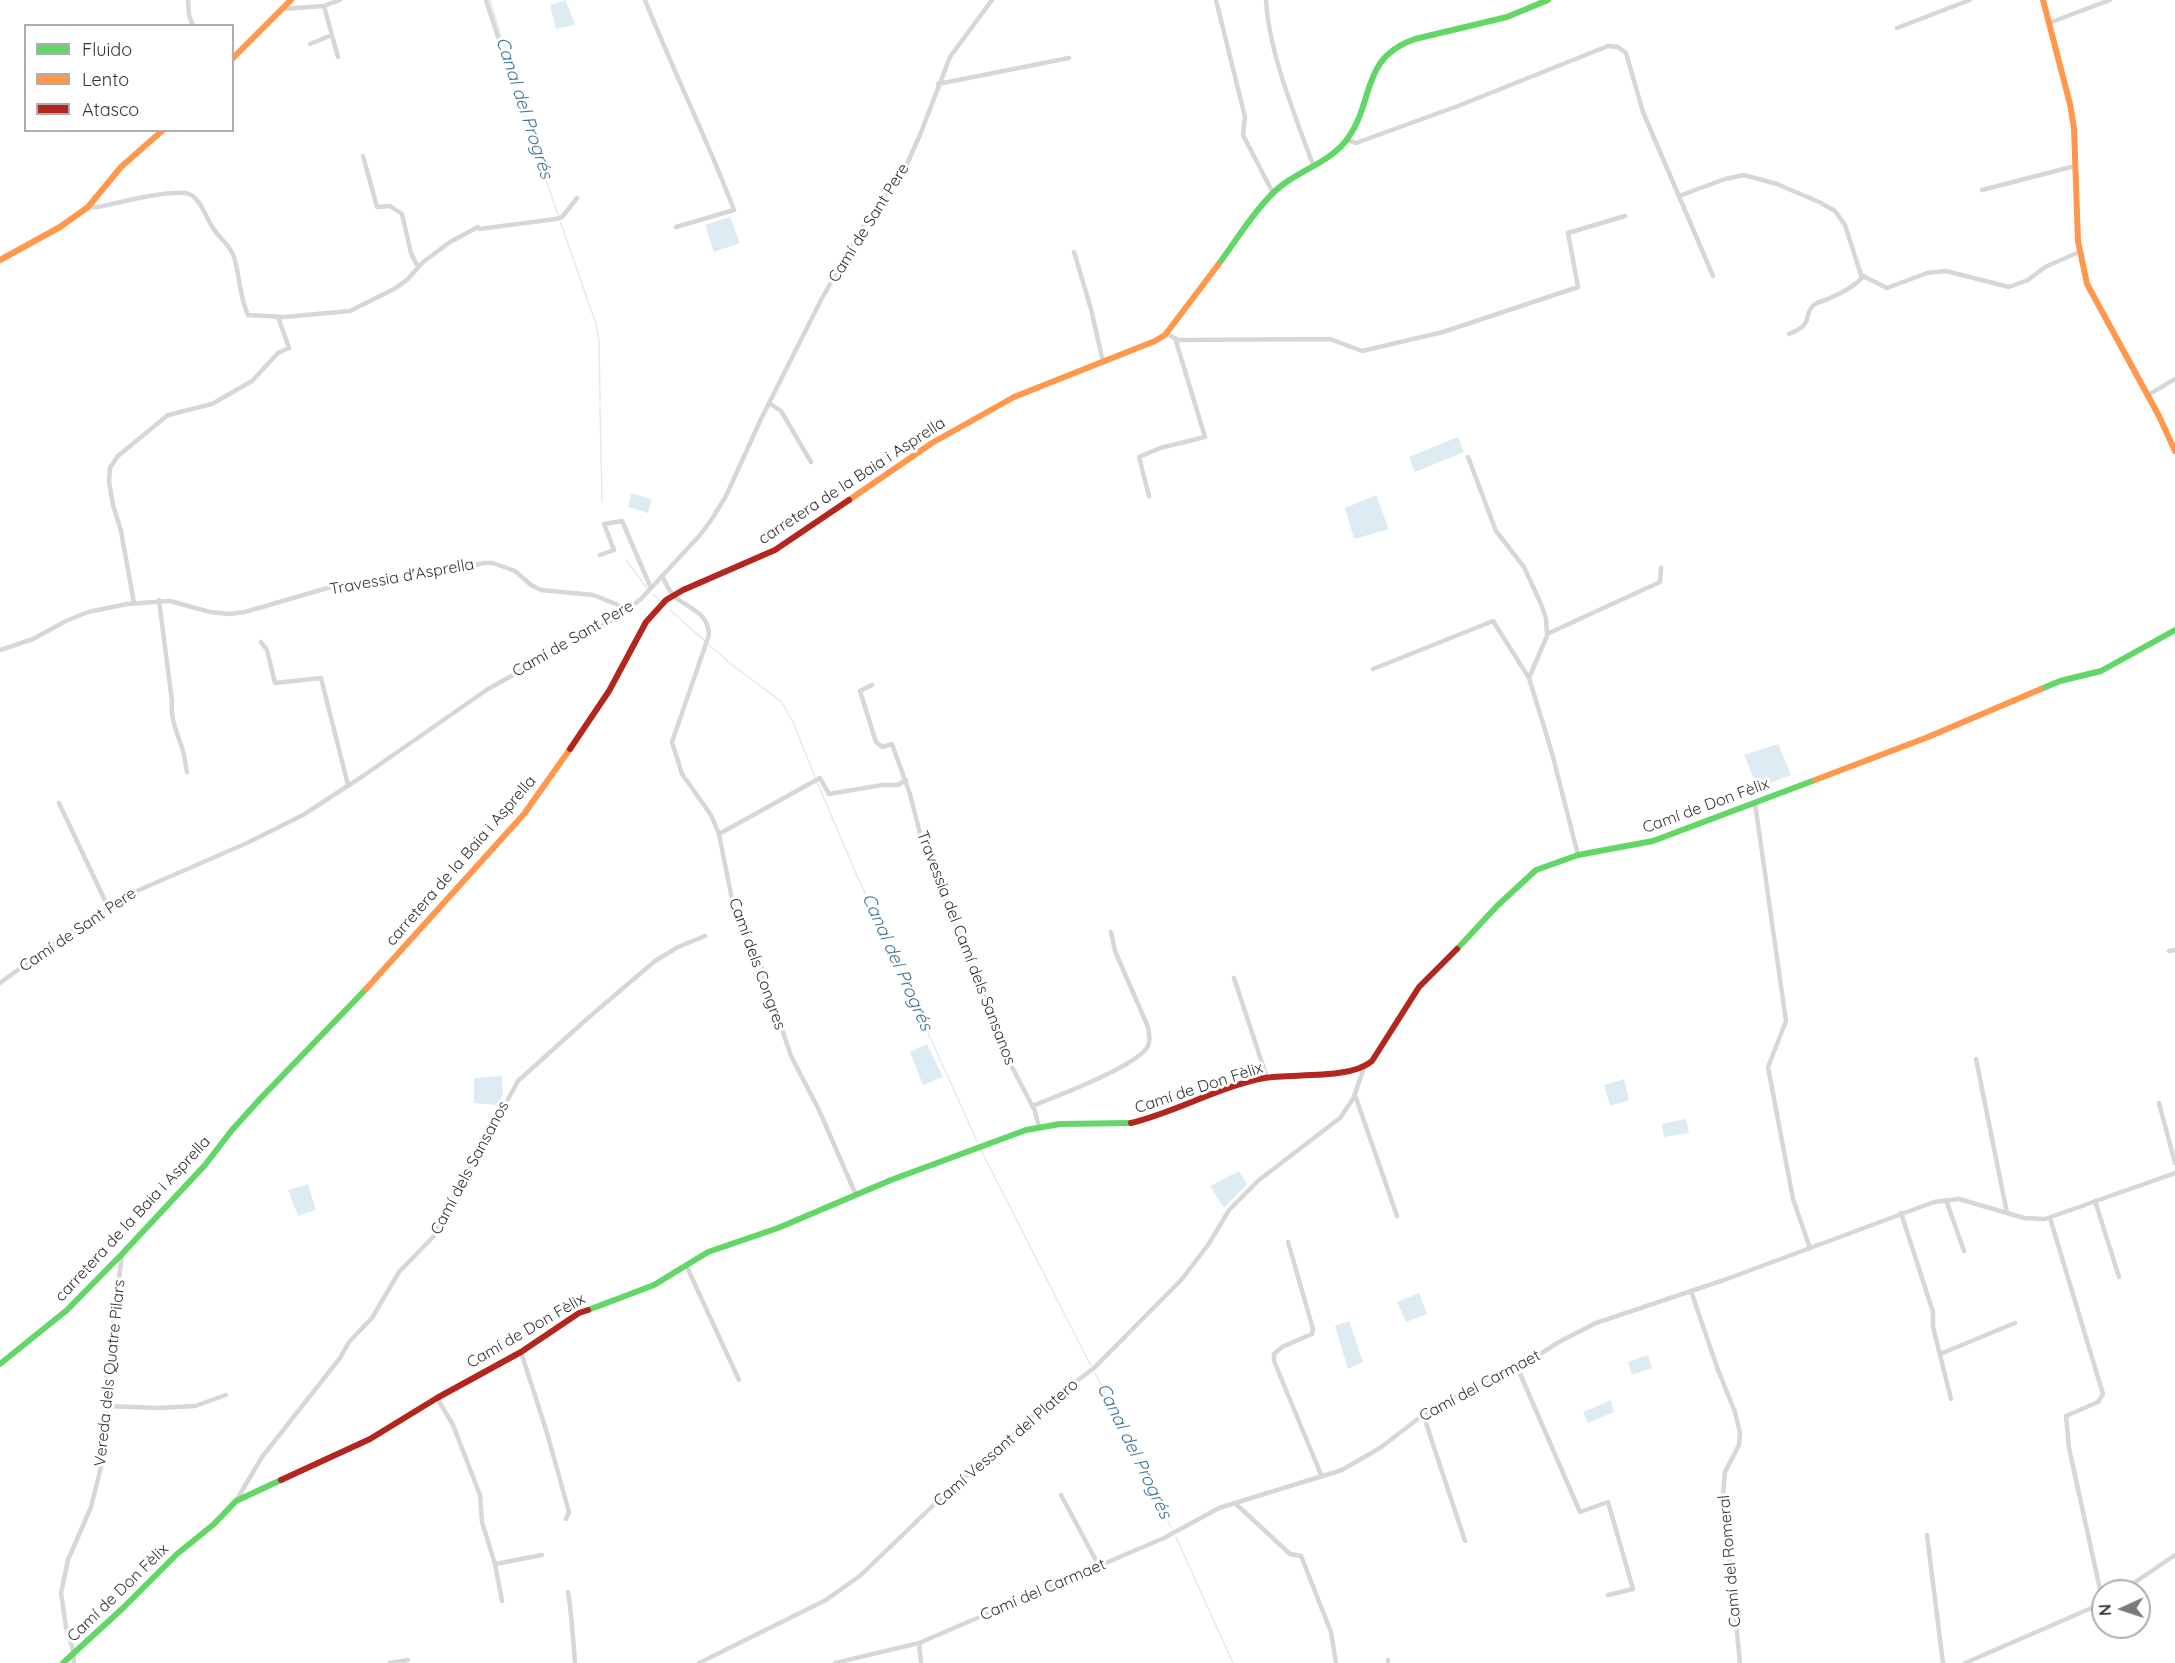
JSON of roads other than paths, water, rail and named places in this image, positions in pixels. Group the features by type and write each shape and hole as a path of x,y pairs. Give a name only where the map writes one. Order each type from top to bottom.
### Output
{"main road":[{"path":"234,57 291,0"},
{"name":"carretera de la Baia i Asprella","path":"0,1364 67,1310 122,1254 205,1165 243,1118 368,987 524,814 609,691 646,622 657,608 673,595 775,550 948,432 1014,397 1155,341 1166,333 1273,194 1290,178 1325,159 1347,140 1354,128 1374,71 1383,58 1406,42 1520,14 1548,0"},
{"path":"2043,0 2074,128 2079,252 2087,284 2148,395 2175,451"},
{"path":"0,260 60,227 88,207 121,167 161,132"},
{"name":"Camí de Don Fèlix","path":"63,1663 236,1501 370,1439 437,1398 521,1352 579,1313 654,1285 708,1252 778,1228 856,1195 1026,1130 1060,1124 1133,1123 1218,1092 1267,1078 1307,1076 1364,1068 1372,1061 1419,987 1497,906 1536,870 1578,855 1653,841 1928,737 2060,681 2101,671 2175,630"}],"street":[{"path":"188,0 192,24"},
{"path":"282,9 324,6 340,0"},
{"path":"486,0 499,40"},
{"path":"645,0 671,64 714,157 734,210 676,227"},
{"name":"Camí de Sant Pere","path":"0,983 108,907 140,888 278,829 348,785 488,689 625,611 651,588 700,536 726,496 816,308 862,228 906,166 950,57 992,0"},
{"path":"1216,0 1245,117 1243,135 1273,194"},
{"path":"1266,0 1276,55 1313,165"},
{"path":"1897,28 1970,0"},
{"path":"2049,23 2110,0"},
{"path":"324,6 338,57"},
{"path":"310,44 332,35"},
{"path":"1347,140 1356,143 1458,106 1608,46 1618,47 1626,53 1643,112 1713,276"},
{"path":"938,84 1070,58"},
{"path":"363,156 377,207 390,206 402,214 411,253 418,267"},
{"path":"1982,190 2075,166"},
{"path":"1679,196 1725,179 1744,175 1777,184 1798,193 1834,211 1845,225 1862,275 1887,288 1927,273 1946,271 2009,287 2028,280 2045,267 2079,252"},
{"path":"88,207 173,193 189,194 198,201 214,230 228,245 234,256 243,304 248,315 278,318 350,311 396,288 450,242 479,228 562,217 577,198"},
{"path":"1166,333 1175,338 1210,341 1330,339 1362,351 1443,332 1578,287 1568,233 1624,216"},
{"path":"1074,252 1091,309 1103,362"},
{"path":"1789,334 1801,330 1807,324 1814,305 1849,290 1864,276"},
{"path":"134,603 121,531 110,490 110,468 118,456 168,416 212,404 252,381 278,352 289,348 278,318"},
{"path":"1149,496 1139,457 1160,448 1205,437 1175,338"},
{"path":"2148,395 2175,379"},
{"path":"769,403 781,411 811,462"},
{"path":"1468,457 1496,531 1524,567 1546,618 1547,634 1529,678"},
{"path":"600,555 614,550 604,524 622,521 651,588"},
{"name":"Travessia d'Asprella","path":"0,650 33,639 88,612 134,603 171,601 210,612 229,614 245,612 341,584 449,572 483,563 493,563 515,571 531,585 541,590 593,595 616,604 625,611"},
{"path":"1547,634 1660,582 1661,568"},
{"name":"Camí dels Congres","path":"662,576 673,595 698,613 708,625 709,635 672,742 682,774 711,815 719,834 739,920 758,957 790,1056 819,1110 856,1195"},
{"path":"159,600 172,701 171,710 183,749 187,772"},
{"path":"1373,669 1493,621 1529,678 1552,753 1578,855"},
{"path":"261,642 267,650 274,683 321,678 348,785"},
{"name":"Travessia del Camí dels Sansanos","path":"873,685 860,691 876,742 882,747 892,744 906,780 922,841 1012,1067 1032,1106 1039,1128"},
{"path":"719,834 820,778 829,794 882,785 898,785 906,780"},
{"path":"1755,802 1786,1021 1768,1067 1793,1199 1810,1248"},
{"path":"59,803 108,907"},
{"path":"1032,1106 1103,1077 1148,1048 1150,1039 1148,1027 1115,951 1111,932"},
{"name":"Camí dels Sansanos","path":"236,1501 262,1457 340,1358 349,1342 372,1318 399,1272 434,1236 463,1176 473,1163 519,1081 588,1018 655,962 678,946 705,936"},
{"path":"1234,978 1267,1078"},
{"path":"1976,1059 2007,1213"},
{"name":"Camí Vessant del Platero","path":"699,1663 826,1600 861,1575 970,1471 987,1459 1041,1408 1094,1368 1182,1279 1208,1245 1229,1210 1259,1180 1340,1118 1354,1095 1364,1068"},
{"path":"1354,1095 1397,1216"},
{"path":"2159,1103 2175,1162"},
{"name":"Camí del Carmaet","path":"835,1663 919,1643 1164,1538 1220,1508 1342,1470 1366,1457 1423,1414 1451,1398 1502,1378 1559,1342 1596,1323 1691,1291 1901,1213 1946,1200 1959,1199 1974,1202 2024,1218 2050,1218 2175,1173"},
{"path":"1946,1200 1964,1251"},
{"path":"2095,1200 2119,1277"},
{"path":"1901,1213 1933,1312 1934,1327 1951,1399"},
{"path":"2050,1218 2103,1394 2098,1402 2066,1416 2069,1448 2098,1579"},
{"path":"1288,1242 1313,1329 1312,1334 1282,1347 1274,1354 1274,1361 1322,1477"},
{"name":"Vereda dels Quatre Pilars","path":"74,1663 61,1593 68,1560 91,1507 106,1447 106,1382 122,1254"},
{"path":"686,1265 739,1380"},
{"name":"Camí del Romeral","path":"1691,1291 1735,1412 1740,1433 1739,1445 1725,1472 1723,1494 1740,1663"},
{"path":"1940,1354 2015,1323"},
{"path":"521,1352 569,1512 566,1519"},
{"path":"1518,1369 1580,1512 1608,1502 1633,1589 1608,1595"},
{"path":"107,1406 159,1408 195,1406 226,1395"},
{"path":"437,1398 453,1425 480,1496 482,1522 495,1564 502,1601"},
{"path":"1423,1414 1465,1541"},
{"path":"1061,1495 1099,1566"},
{"path":"1235,1503 1290,1554 1301,1556 1331,1632 1336,1663"},
{"path":"1927,1535 1943,1663"},
{"path":"495,1564 542,1555"},
{"path":"2140,1579 2175,1556"},
{"path":"568,1592 574,1629 572,1635 575,1663"},
{"path":"1965,1663 2091,1608"},
{"path":"919,1643 921,1663"},
{"path":"390,1663 408,1660"}],"waterway":[{"name":"Canal del Progrés","path":"490,0 526,120 558,215"},
{"name":"Canal del Progrés","path":"560,221 596,324 599,341 600,402"},
{"name":"Canal del Progrés","path":"600,405 602,501"},
{"name":"Canal del Progrés","path":"626,560 647,588"},
{"name":"Canal del Progrés","path":"653,594 660,601"},
{"name":"Canal del Progrés","path":"670,610 705,641"},
{"name":"Canal del Progrés","path":"709,645 781,701 793,722 815,777"},
{"name":"Canal del Progrés","path":"817,782 977,1141"},
{"name":"Canal del Progrés","path":"981,1150 1091,1366"},
{"name":"Canal del Progrés","path":"1095,1373 1172,1529"},
{"name":"Canal del Progrés","path":"1176,1537 1233,1663"}]}
